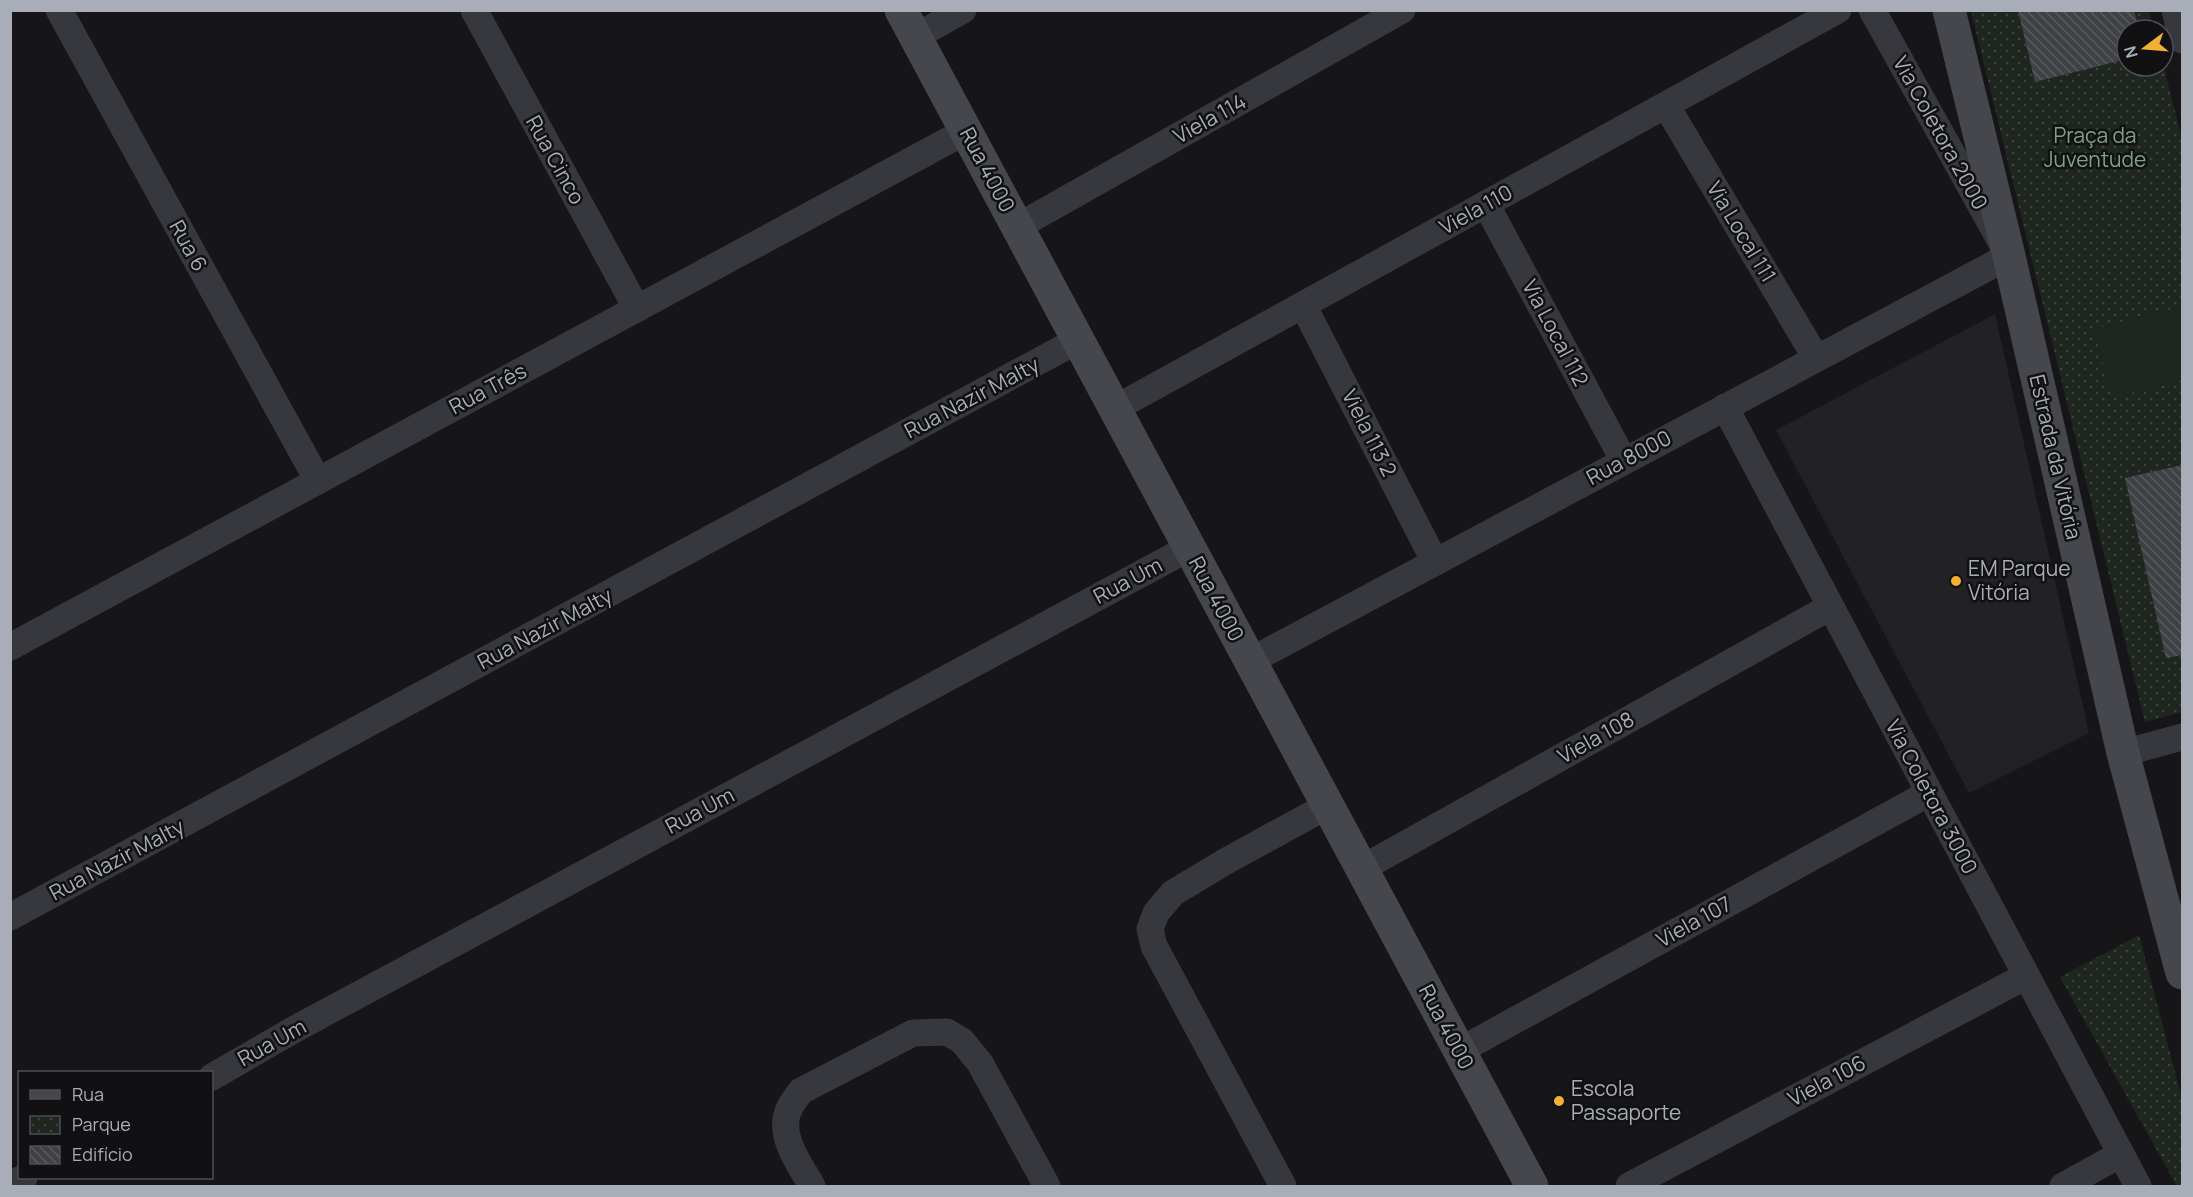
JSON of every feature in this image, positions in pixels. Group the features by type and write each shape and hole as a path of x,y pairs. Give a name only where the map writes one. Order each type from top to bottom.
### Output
{"street":[{"name":"Rua 6","path":"59,10 318,481"},
{"name":"Rua Cinco","path":"474,10 637,309"},
{"path":"908,24 963,10"},
{"name":"Viela 114","path":"1017,227 1402,10"},
{"name":"Viela 110","path":"1114,409 1838,10"},
{"name":"Via Coletora 2000","path":"1872,10 2009,256"},
{"name":"Estrada da Vitória","path":"1949,10 2009,256 2124,753 2182,973"},
{"path":"2175,10 2182,40"},
{"name":"Rua 4000","path":"908,24 1532,1186"},
{"name":"Via Local 111","path":"1666,105 1816,358"},
{"name":"Rua Três","path":"10,647 966,131"},
{"name":"Via Local 112","path":"1486,204 1624,461"},
{"name":"Rua 8000","path":"1250,661 2009,256"},
{"name":"Viela 113 2","path":"1303,305 1435,562"},
{"name":"Rua Nazir Malty","path":"10,917 1078,340"},
{"name":"Via Coletora 3000","path":"1725,407 2138,1186"},
{"name":"Rua Um","path":"213,1076 316,1018 1189,548"},
{"name":"Viela 108","path":"1361,869 1830,607"},
{"path":"2124,753 2182,737"},
{"name":"Viela 107","path":"1459,1051 1929,793"},
{"path":"1283,1186 1154,946 1150,929 1156,913 1173,893 1327,806"},
{"name":"Viela 106","path":"1629,1186 2026,976"},
{"path":"812,1186 793,1150 786,1121 791,1105 801,1091 913,1033 947,1032 962,1041 980,1063 1047,1186"},
{"path":"2063,1186 2121,1154"}],"shaded area":[{"name":"EM Parque Vitória","path":"1995,314 2089,733 1969,793 1776,430"}],"green space":[{"name":"Praça da Juventude","path":"1971,11 2149,11 2151,18 2115,18 2115,78 2167,78 2182,139 2182,712 2145,722"},
{"path":"2182,306 2182,380 2112,398 2094,329"},
{"path":"2139,935 2182,1099 2182,1186 2177,1186 2060,977"}],"building":[{"path":"2018,10 2134,10 2136,18 2115,18 2115,62 2035,82"},
{"path":"2182,465 2182,655 2166,658 2125,478"}],"place":[{"name":"EM Parque Vitória","path":"1956,581"},
{"name":"Escola Passaporte","path":"1559,1101"}]}
